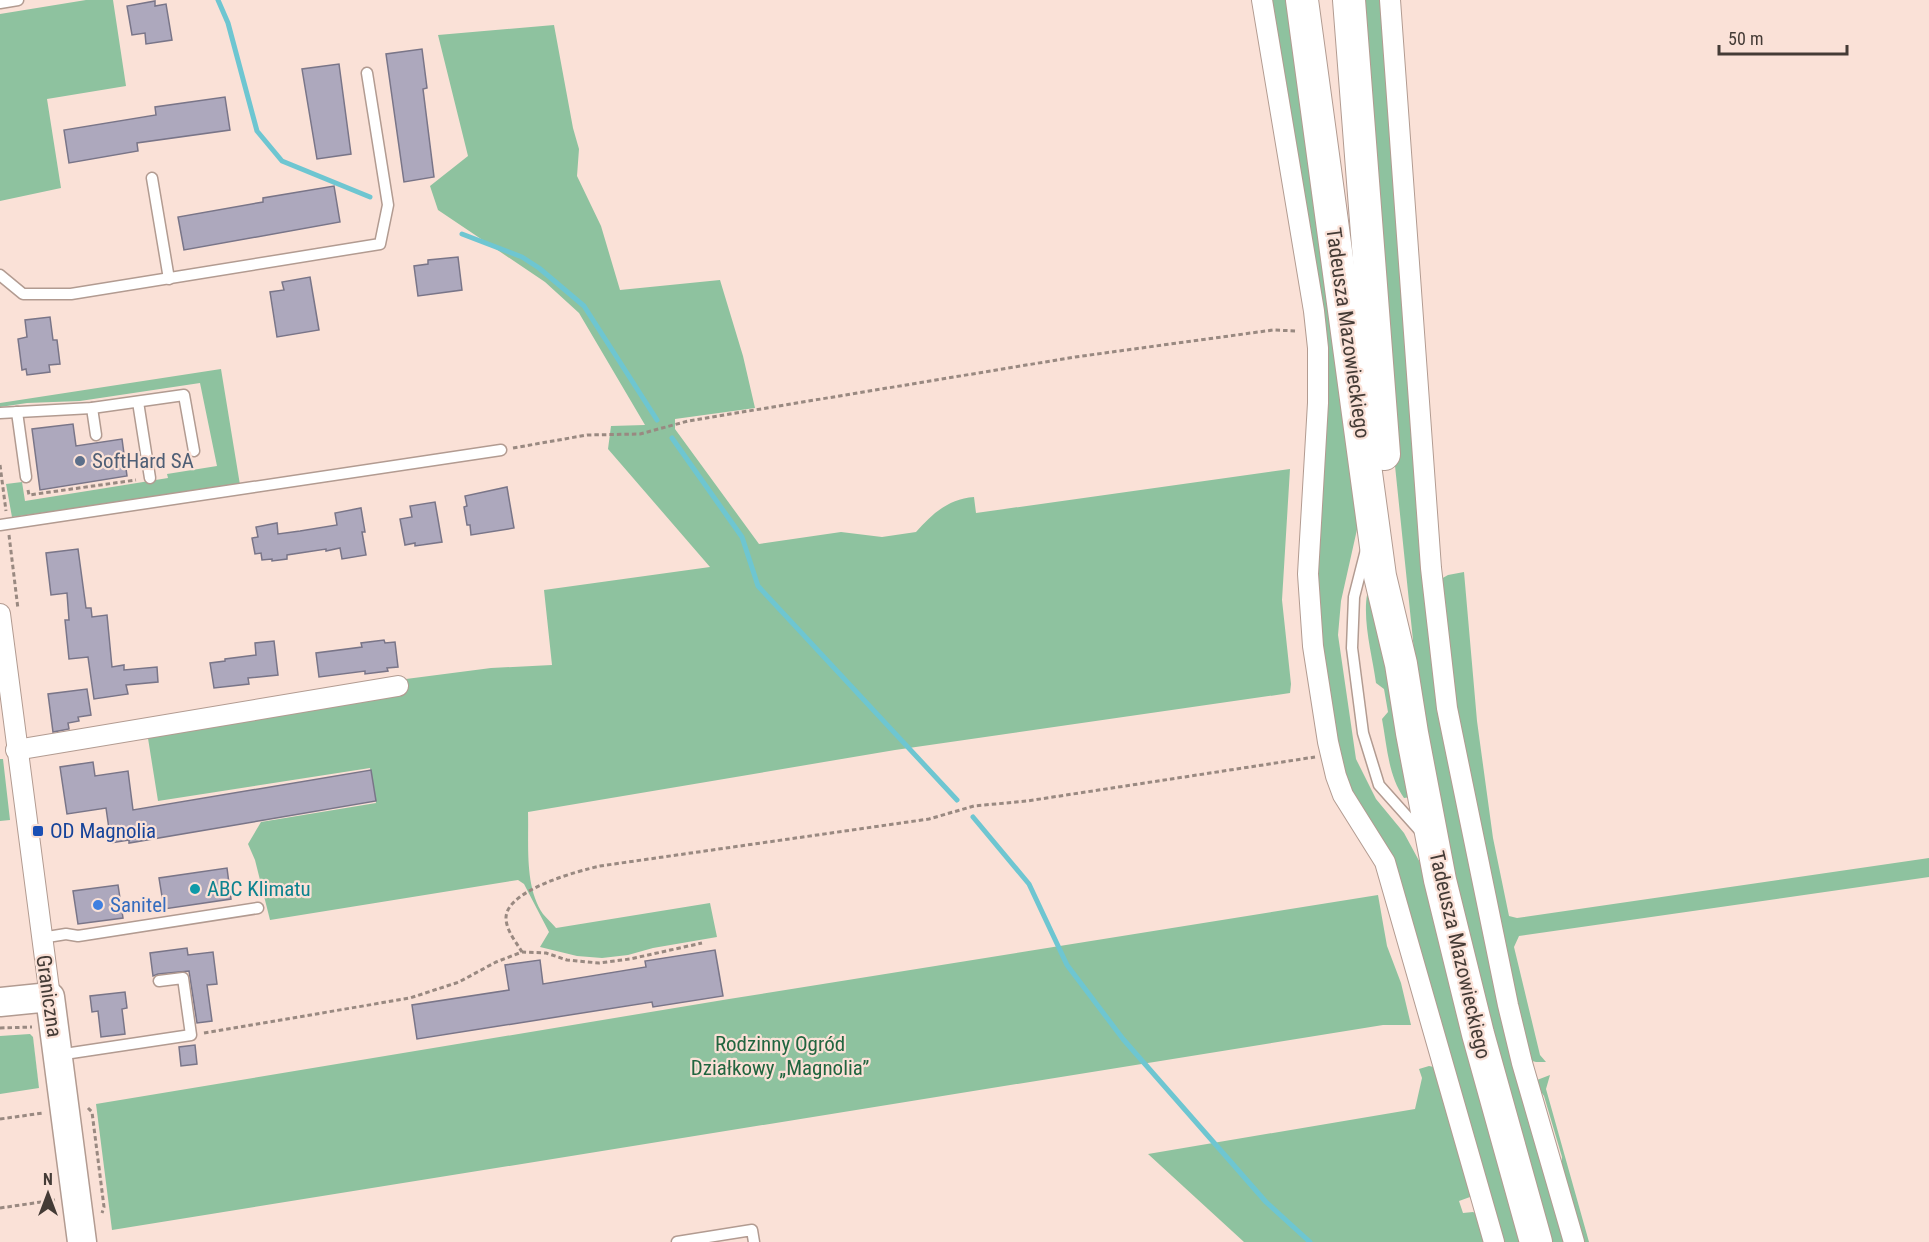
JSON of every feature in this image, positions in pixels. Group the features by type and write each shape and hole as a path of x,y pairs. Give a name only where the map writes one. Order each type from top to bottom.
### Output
{"main road":[{"name":"Tadeusza Mazowieckiego","path":"1302,0 1380,576 1401,664 1440,880 1478,1034 1536,1242"},
{"name":"Tadeusza Mazowieckiego","path":"1349,0 1401,664"}],"street":[{"path":"1262,0 1317,336 1318,403 1308,573 1313,646 1331,755 1343,795 1385,862 1494,1242"},
{"path":"1389,0 1431,568 1447,708 1508,1005 1522,1063 1574,1242"},
{"name":"Graniczna","path":"0,614 82,1242"},
{"path":"16,750 398,686"},
{"path":"0,1002 50,997"}],"lane":[{"path":"0,3 18,0"},
{"path":"0,274 23,294 71,294 380,244 388,205 367,73"},
{"path":"152,178 169,279"},
{"path":"0,413 92,408 184,395 194,451"},
{"path":"138,402 150,478"},
{"path":"92,408 96,435"},
{"path":"17,412 26,477"},
{"path":"0,525 501,450"},
{"path":"1373,523 1353,597 1352,648 1363,733 1379,785 1435,847"},
{"path":"41,938 66,934 78,936 258,908"},
{"path":"58,1055 191,1035 183,978 159,981"},
{"path":"677,1242 715,1239 752,1230 754,1242"}],"path":[{"path":"501,450 587,435 640,434 688,421 1087,355 1273,330 1293,330 1317,336"},
{"path":"26,477 29,495 150,478"},
{"path":"522,952 509,929 506,917 512,904 541,885 564,875 591,868 929,819 974,806 1054,797 1331,755"},
{"path":"191,1035 410,998 459,982 496,962 522,952 546,953 567,960 599,963 630,959 702,943"},
{"path":"0,1119 46,1113"},
{"path":"0,1208 57,1200"}],"green space":[{"path":"86,0 113,0 126,86 47,99 61,188 0,201 0,14"},
{"path":"1268,0 1294,0 1358,525 1341,601 1338,635 1356,759 1376,799 1404,833 1424,870 1521,1242 1501,1242 1448,1056 1346,786 1330,711 1315,576 1325,397"},
{"path":"1358,0 1382,0 1423,556 1567,1242 1549,1242 1473,968 1432,768 1414,650 1394,456"},
{"path":"554,25 579,149 577,176 601,226 620,290 720,280 743,356 755,408 675,419 675,429 759,544 841,532 882,537 916,532 928,519 948,504 965,498 974,497 976,513 1290,469 1282,600 1290,693 895,750 528,812 529,864 533,891 543,914 556,928 710,903 717,937 602,958 577,956 540,947 549,932 524,884 518,880 270,920 255,860 248,844 261,822 376,803 370,768 158,801 147,732 408,688 406,679 491,668 552,665 544,590 710,567 608,449 611,426 645,425 579,313 545,282 438,210 430,186 468,156 438,35"},
{"path":"221,369 240,485 12,517 6,484 22,482 25,501 168,478 167,474 217,466 200,383 80,401 27,403 0,407 0,403"},
{"path":"1464,572 1477,721 1493,838 1509,916 1517,918 1929,858 1929,877 1519,936 1514,947 1540,1055 1546,1062 1528,1060 1461,744 1441,579"},
{"path":"1372,579 1411,797 1404,798 1399,789 1391,770 1387,750 1382,719 1388,712 1384,689 1376,683 1367,630 1366,603"},
{"path":"0,759 3,759 10,820 0,821"},
{"name":"Rodzinny Ogród Działkowy „Magnolia”","path":"1378,895 1387,946 1401,983 1411,1025 1383,1025 112,1230 96,1104"},
{"path":"30,1034 33,1037 39,1088 0,1094 0,1036"},
{"path":"1434,1067 1473,1190 1470,1197 1459,1201 1463,1213 1473,1212 1481,1216 1487,1242 1244,1242 1148,1154 1415,1109 1422,1078 1419,1069"},
{"path":"1550,1075 1546,1089 1589,1242 1582,1242 1561,1169 1562,1157 1544,1096 1537,1086 1537,1080"}],"building":[{"path":"155,1 155,6 166,4 172,40 146,44 145,33 132,35 127,6"},
{"path":"422,49 427,88 423,89 434,177 404,182 386,54"},
{"path":"339,64 351,154 317,159 302,69"},
{"path":"225,97 230,130 137,143 138,151 69,163 64,130 156,115 155,107"},
{"path":"334,186 340,222 184,250 178,217 263,202 263,198"},
{"path":"458,257 462,290 418,296 414,266 428,264 428,260"},
{"path":"310,277 319,330 277,337 270,292 284,290 282,282"},
{"path":"50,317 53,340 57,340 60,364 49,365 50,372 27,375 26,369 22,370 18,339 27,337 25,320"},
{"name":"SoftHard SA","path":"73,424 76,446 122,439 127,476 40,490 32,429"},
{"path":"507,487 514,528 471,535 464,507 467,506 465,496"},
{"path":"435,502 442,542 415,546 415,543 405,545 400,519 412,517 410,506"},
{"path":"361,508 366,555 342,559 340,548 287,555 287,559 272,561 272,559 262,560 261,553 255,554 252,538 258,537 256,527 277,523 278,534 337,525 335,513"},
{"path":"78,549 86,608 91,608 92,617 107,615 112,667 124,665 124,670 157,667 158,682 126,685 128,694 94,699 88,657 69,659 65,620 69,620 67,593 51,595 46,553"},
{"path":"384,640 385,643 395,642 398,667 387,668 388,671 365,674 365,671 319,677 316,653 362,647 361,643"},
{"path":"274,641 278,675 248,678 249,684 214,688 210,663 256,655 255,643"},
{"path":"87,689 91,715 78,717 79,721 68,723 69,729 53,732 48,694"},
{"path":"93,762 95,776 128,771 133,810 371,770 376,801 129,843 129,840 111,843 106,808 67,814 60,767"},
{"name":"ABC Klimatu","path":"227,868 231,899 164,909 159,878"},
{"name":"Sanitel","path":"118,885 123,918 78,924 73,891"},
{"path":"187,948 188,955 213,952 217,984 207,985 212,1021 197,1023 189,971 153,976 150,953"},
{"path":"715,950 723,996 653,1007 652,1002 417,1039 412,1005 509,990 505,965 540,960 543,984 646,967 645,961"},
{"path":"125,992 127,1008 122,1009 125,1034 101,1037 98,1011 92,1012 90,996"},
{"path":"195,1045 197,1064 181,1066 179,1047"}],"waterway":[{"path":"218,0 228,23 257,131 282,161 370,197"},
{"path":"462,234 522,257 539,268 584,306 657,420"},
{"path":"672,438 742,537 758,586 957,800"},
{"path":"973,817 1029,884 1067,965 1123,1039 1266,1202 1310,1242"}],"place":[{"name":"SoftHard SA","path":"80,461"},
{"name":"OD Magnolia","path":"38,831"},
{"name":"ABC Klimatu","path":"195,889"},
{"name":"Sanitel","path":"98,905"}]}
